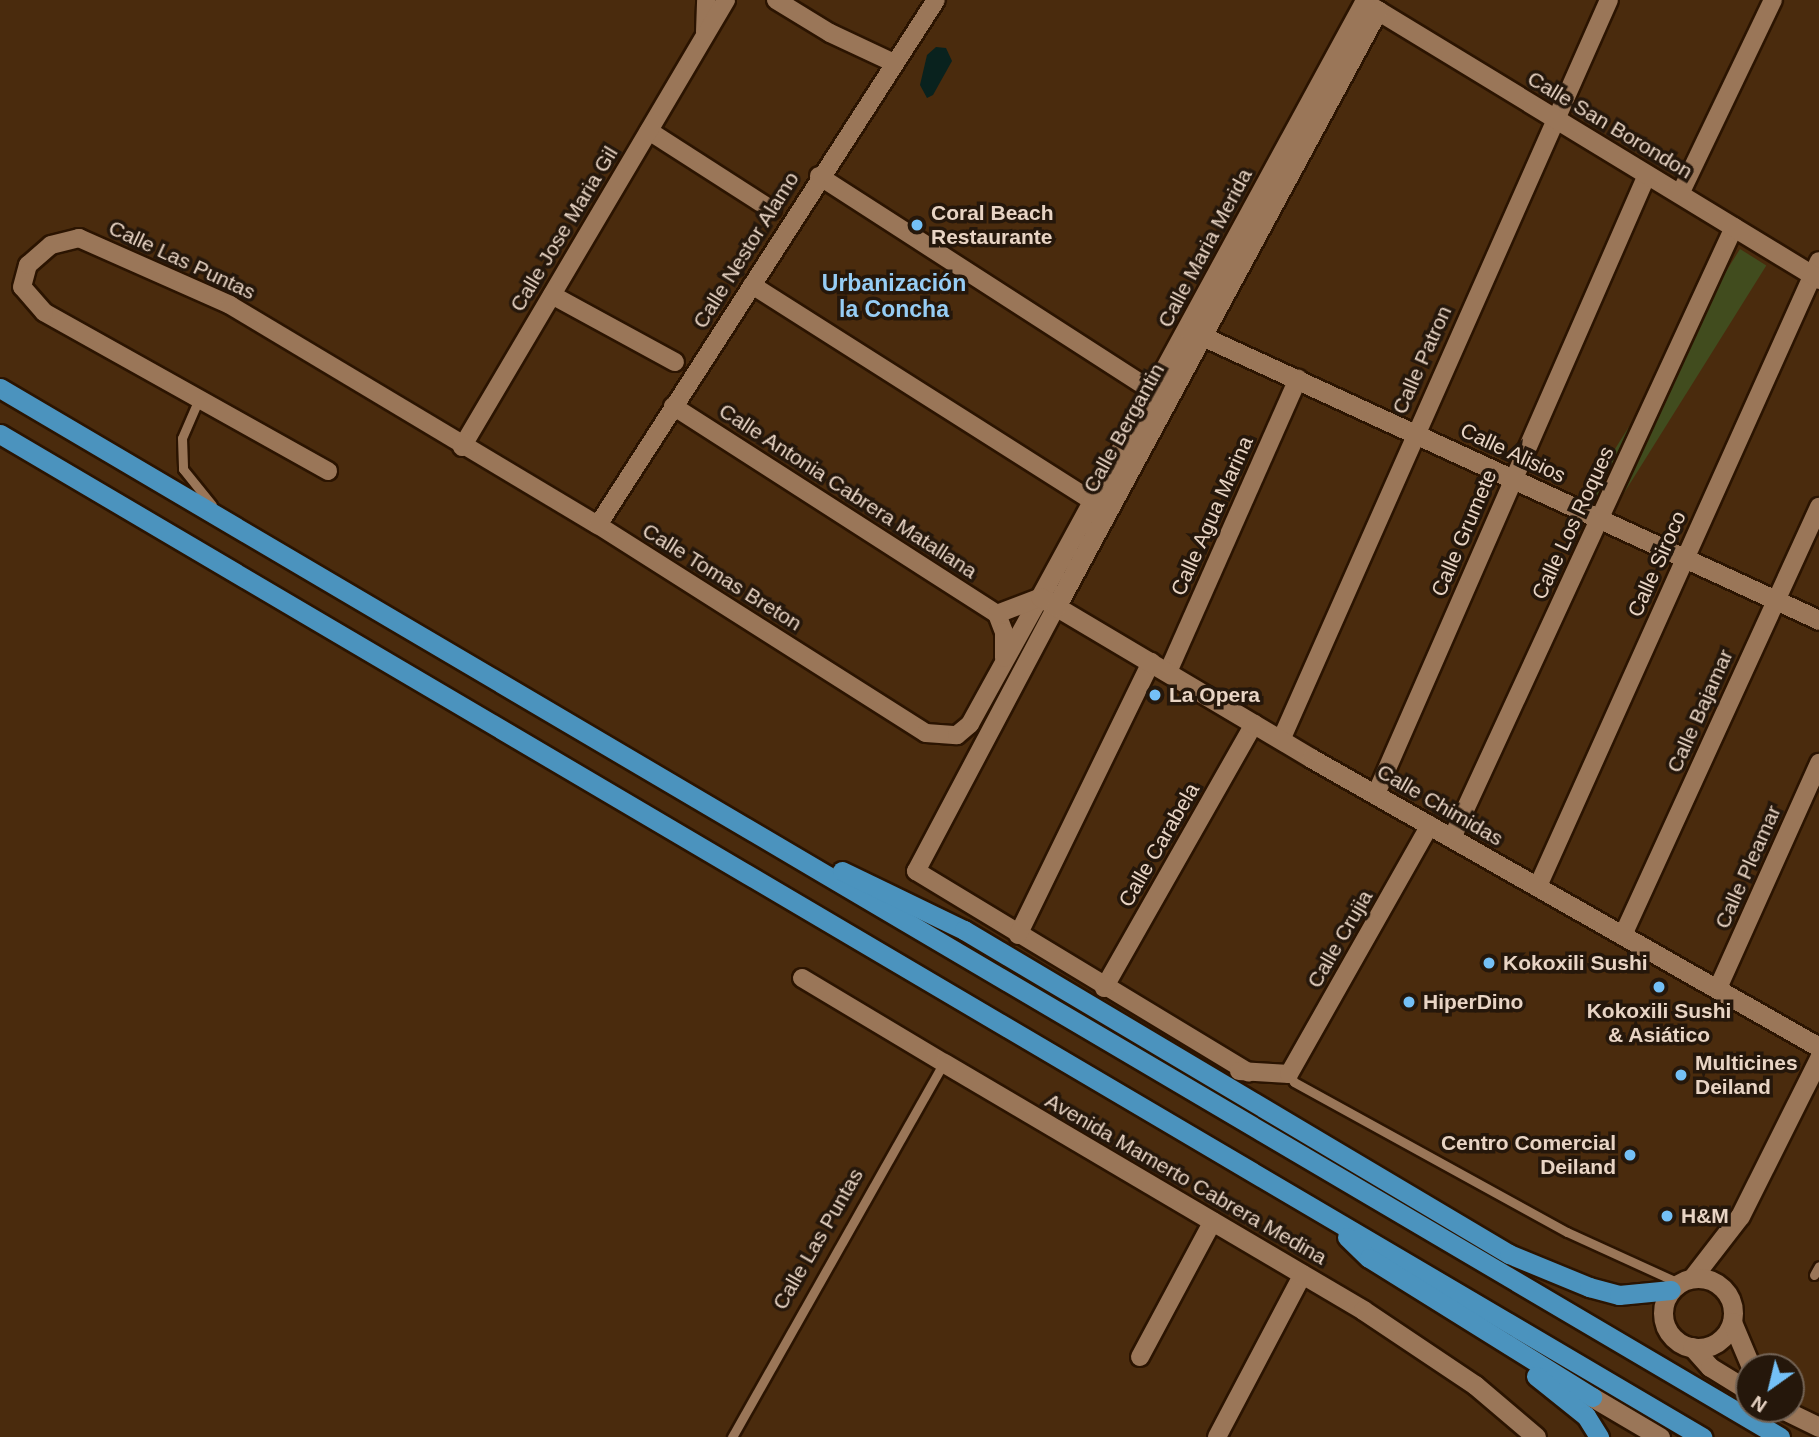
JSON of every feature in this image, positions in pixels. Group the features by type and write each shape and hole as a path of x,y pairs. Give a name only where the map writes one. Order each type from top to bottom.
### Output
{"highway":[{"path":"0,388 801,857 1780,1437"},
{"path":"0,434 1702,1437"},
{"path":"801,857 871,881 1079,998 1509,1254 1589,1287 1619,1295 1681,1284"},
{"path":"1322,1214 1369,1258 1484,1333 1592,1397"},
{"path":"1484,1333 1586,1416 1599,1437"}],"street":[{"name":"Calle Jose Maria Gil","path":"705,35 706,0"},
{"name":"Calle Jose Maria Gil","path":"463,447 726,0"},
{"path":"776,0 830,33 894,63"},
{"name":"Calle Nestor Alamo","path":"598,526 819,176 936,0"},
{"name":"Calle Patron","path":"1281,740 1609,0"},
{"path":"1680,194 1773,0"},
{"name":"Calle San Borondon","path":"1369,4 1734,227 1817,272"},
{"name":"Calle Bergantin","path":"1018,935 916,871 1048,602 1369,4"},
{"path":"649,131 772,210"},
{"name":"Calle Grumete","path":"1376,794 1647,174"},
{"path":"819,176 1159,396 1093,500 1048,602 1002,666"},
{"name":"Calle Los Roques","path":"1452,838 1734,227"},
{"name":"Calle Las Puntas","path":"328,471 198,401 30,301 22,288 28,265 36,254 62,239 79,238 99,245 229,305 463,447"},
{"name":"Calle Siroco","path":"1538,886 1684,559 1817,272"},
{"path":"752,285 1093,500"},
{"path":"552,295 675,362"},
{"name":"Calle Alisios","path":"1194,332 1819,620"},
{"name":"Calle Agua Marina","path":"1018,935 1160,667 1298,378"},
{"name":"Calle Antonia Cabrera Matallana","path":"673,406 997,614"},
{"name":"Calle Tomas Breton","path":"463,447 598,526 926,733 957,735 970,723 1002,666"},
{"name":"Calle Bajamar","path":"1623,935 1819,507"},
{"path":"1002,666 1006,648 997,614 1048,602"},
{"name":"Calle Chimidas","path":"1048,602 1281,740 1819,1047"},
{"name":"Calle Carabela","path":"1104,988 1254,724"},
{"name":"Calle Pleamar","path":"1718,989 1819,763"},
{"name":"Calle Crujia","path":"1289,1074 1430,825"},
{"path":"1018,935 1249,1073"},
{"name":"Avenida Mamerto Cabrera Medina","path":"802,978 1303,1274 1475,1385 1536,1437"},
{"path":"1079,998 1123,1016 1219,1067 1249,1073 1289,1074"},
{"path":"1724,1289 1724,1262 1740,1216 1819,1058"},
{"path":"1735,1382 1710,1367 1692,1347 1674,1338 1663,1320 1681,1284 1740,1216"},
{"path":"1140,1357 1213,1221"},
{"path":"1217,1437 1303,1274"},
{"path":"1681,1284 1709,1279 1724,1289 1730,1299 1732,1322 1745,1353"},
{"path":"1692,1347 1712,1345 1732,1322"},
{"path":"1592,1397 1660,1437"},
{"path":"1805,1416 1819,1427 1805,1420"}],"lane":[{"path":"198,401 182,438 183,470 224,520"},
{"name":"Calle Las Puntas","path":"732,1437 944,1063"},
{"path":"1289,1074 1294,1083 1567,1232 1681,1284"}],"green space":[{"path":"1740,249 1766,265 1613,511 1587,494"}],"water":[{"path":"936,47 946,48 952,61 933,95 927,98 920,85 927,55"}],"place":[{"name":"Coral Beach Restaurante","path":"917,225"},
{"name":"La Opera","path":"1155,695"},
{"name":"Kokoxili Sushi","path":"1489,963"},
{"name":"Kokoxili Sushi & Asiático","path":"1659,987"},
{"name":"HiperDino","path":"1409,1002"},
{"name":"Multicines Deiland","path":"1681,1075"},
{"name":"Centro Comercial Deiland","path":"1630,1155"},
{"name":"H&M","path":"1667,1216"}],"district":[{"name":"Urbanización la Concha","path":"894,296"}]}
